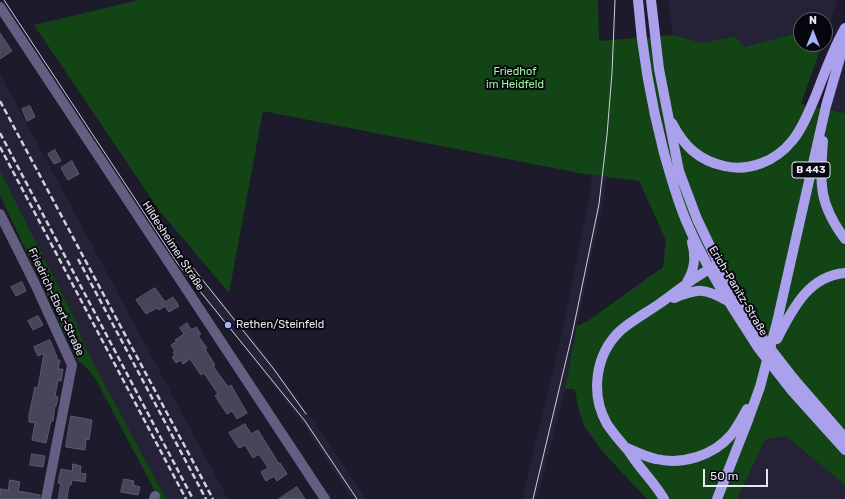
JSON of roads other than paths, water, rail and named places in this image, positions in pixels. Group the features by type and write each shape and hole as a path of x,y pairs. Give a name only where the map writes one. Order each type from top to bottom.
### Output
{"main road":[{"name":"Erich-Panitz-Straße","path":"638,0 646,71 654,114 670,173 687,223 709,269 759,349 792,391 845,450"},
{"name":"Erich-Panitz-Straße","path":"651,0 658,70 679,171 697,219 719,265 746,313 766,343 794,379 845,438"},
{"path":"667,113 676,131 688,147 702,158 715,164 730,167 749,167 764,162 778,154 792,142 801,128 837,43 845,28"},
{"name":"B 443","path":"717,499 760,387 783,296 826,106 845,41"},
{"path":"826,106 821,177 823,197 828,213 845,239"},
{"path":"684,286 693,271 695,261 694,250 687,223"},
{"path":"664,499 651,478 618,440 607,424 600,410 597,395 599,366 612,340 621,330 709,269 719,265"},
{"path":"768,355 800,298 810,287 823,278 845,273"},
{"path":"659,304 689,292 700,290 708,291 729,302"},
{"path":"626,448 656,459 672,461 690,460 706,454 720,446 731,435 760,387"},
{"path":"832,423 845,429"}],"street":[{"name":"Hildesheimer Straße","path":"0,7 325,499"},
{"name":"Friedrich-Ebert-Straße","path":"0,214 36,284 72,365 46,499"}],"tram line":[{"path":"4,0 178,264 305,421 357,499"},
{"path":"533,499 572,335 599,204 612,73 615,0"},
{"path":"161,228 273,368 306,414"}],"railway":[{"path":"0,101 213,499"},
{"path":"0,133 193,499"},
{"path":"0,147 186,499"},
{"path":"78,259 206,499"}],"place":[{"name":"Rethen/Steinfeld","path":"228,325"}],"park label":[{"name":"Friedhof im Heidfeld","path":"515,78"}]}
